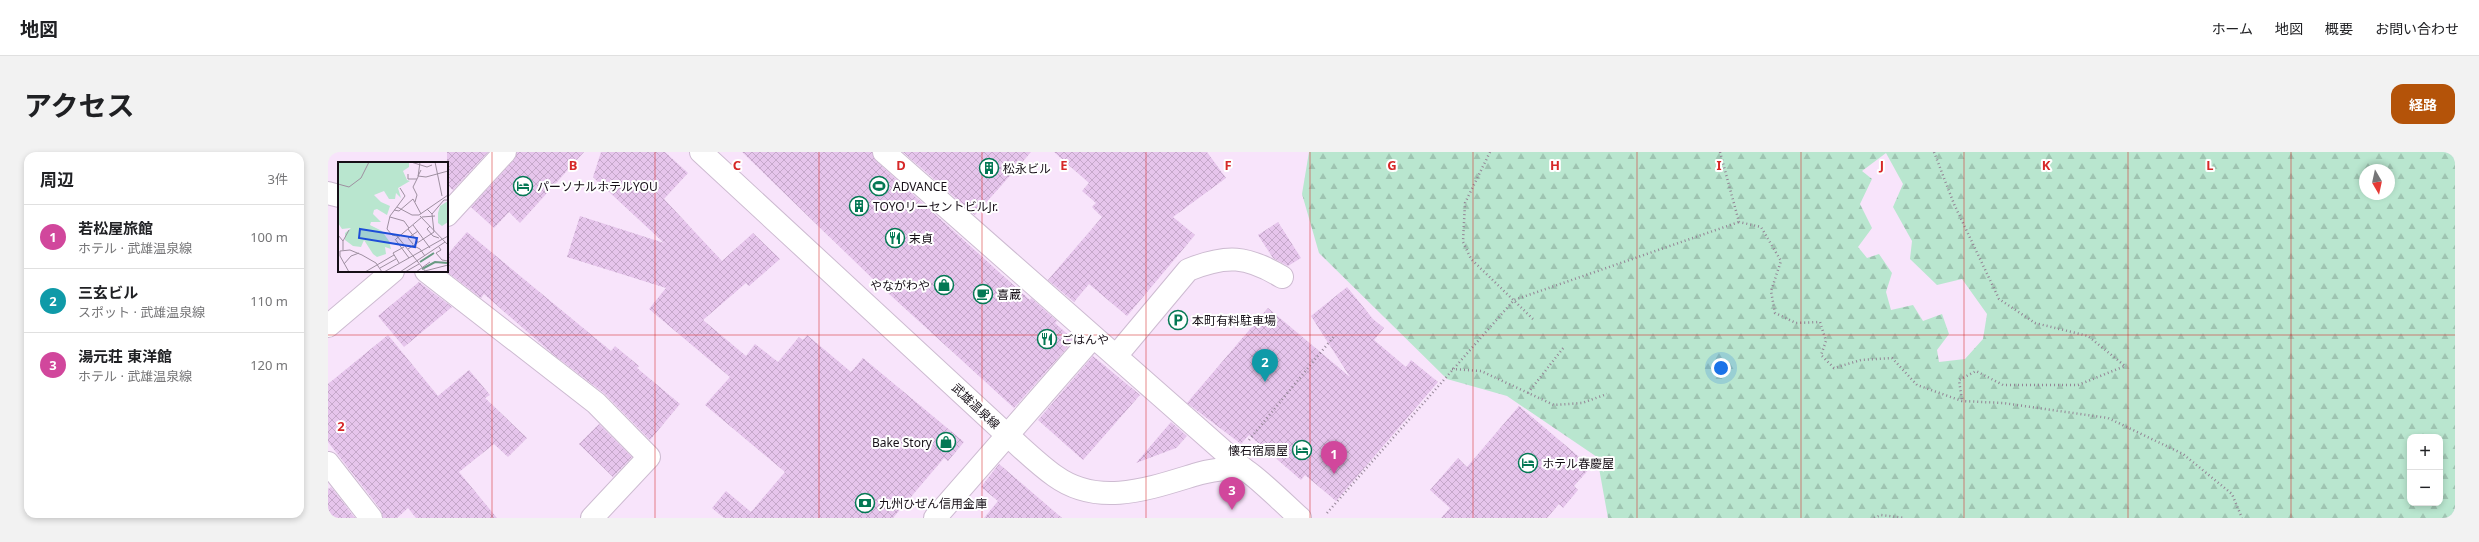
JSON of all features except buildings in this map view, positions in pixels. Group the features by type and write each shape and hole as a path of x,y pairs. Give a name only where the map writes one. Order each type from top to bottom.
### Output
{"street":[{"path":"448,214 505,152"},
{"path":"884,152 1300,518"},
{"name":"武雄温泉線","path":"708,154 1006,434 1055,476 1077,488 1100,493 1127,493 1220,469 1245,470"},
{"path":"328,193 338,196"},
{"path":"1116,356 1188,270 1205,263 1224,260 1244,260 1260,264 1282,277"},
{"path":"328,326 392,272"},
{"path":"427,272 596,403 649,457 592,518"},
{"path":"936,518 1006,434 1094,337"},
{"path":"328,462 371,518"}],"path":[{"path":"1490,152 1465,203 1463,242 1471,259 1532,319"},
{"path":"1720,152 1739,222"},
{"path":"1934,153 1954,204 1999,299 2034,322 2088,336 2125,366 2078,385 2003,385 1976,371 1959,380 1962,401"},
{"path":"1328,513 1452,369 1514,300 1739,222 1761,226 1781,261 1771,291 1775,313 1796,323 1820,322 1826,341 1821,355 1834,368 1861,360 1892,358 1917,385 1962,401 2003,403 2108,418 2183,454 2232,494 2242,518"},
{"path":"1246,444 1335,335"},
{"path":"1528,393 1564,347"},
{"path":"1452,369 1480,371 1554,405 1582,403 1607,394"},
{"path":"1874,518 1881,515 1905,518"}],"green space":[{"path":"1309,152 2455,152 2455,518 1608,518 1597,457 1507,396 1447,379 1319,253 1302,194","holes":["1886,153 1903,184 1893,207 1912,241 1910,259 1937,285 1962,279 1987,314 1983,339 1965,359 1939,362 1937,350 1949,334 1942,314 1923,321 1913,305 1891,310 1886,292 1892,273 1879,254 1867,258 1858,247 1872,228 1860,204 1872,179 1862,171"]}],"place":[{"name":"松永ビル","path":"989,168"},
{"name":"パーソナルホテルYOU","path":"523,186"},
{"name":"ADVANCE","path":"879,186"},
{"name":"TOYOリーセントビルJr.","path":"859,206"},
{"name":"末貞","path":"895,238"},
{"name":"やながわや","path":"944,285"},
{"name":"喜蔵","path":"983,294"},
{"name":"本町有料駐車場","path":"1178,320"},
{"name":"ごはんや","path":"1047,339"},
{"name":"三玄ビル","path":"1265,382"},
{"name":"Bake Story","path":"946,442"},
{"name":"懐石宿扇屋","path":"1302,450"},
{"name":"ホテル春慶屋","path":"1528,463"},
{"name":"若松屋旅館","path":"1334,474"},
{"name":"九州ひぜん信用金庫","path":"865,503"},
{"name":"湯元荘 東洋館","path":"1232,510"}]}
